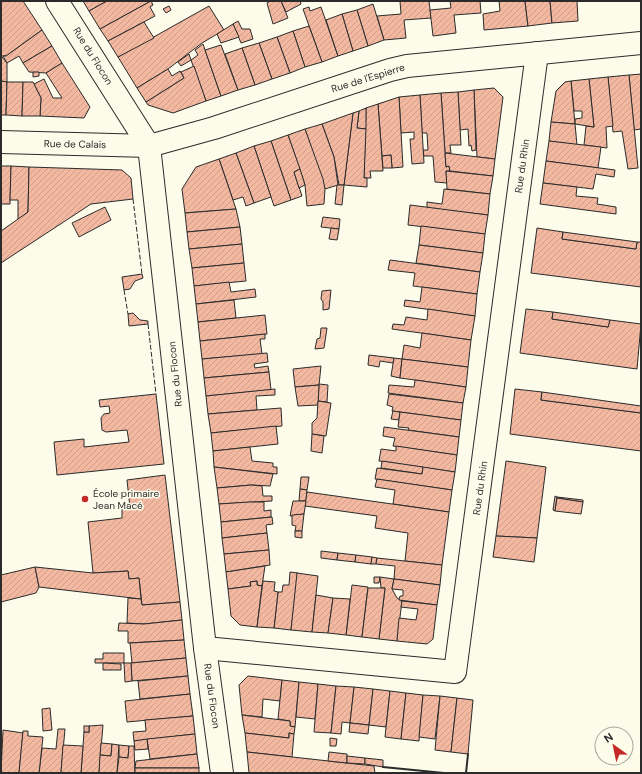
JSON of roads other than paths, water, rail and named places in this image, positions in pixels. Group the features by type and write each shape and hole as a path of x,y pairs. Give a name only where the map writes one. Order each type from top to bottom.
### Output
{"street":[{"name":"Rue du Flocon","path":"57,1 150,146 205,648 222,773"},
{"name":"Rue de l'Espierre","path":"150,146 214,128 390,70 421,64 641,42"},
{"name":"Rue du Rhin","path":"205,648 455,672 537,53"},
{"name":"Rue de Calais","path":"1,142 150,146"}],"place":[{"name":"École primaire Jean Macé","path":"85,499"}]}
